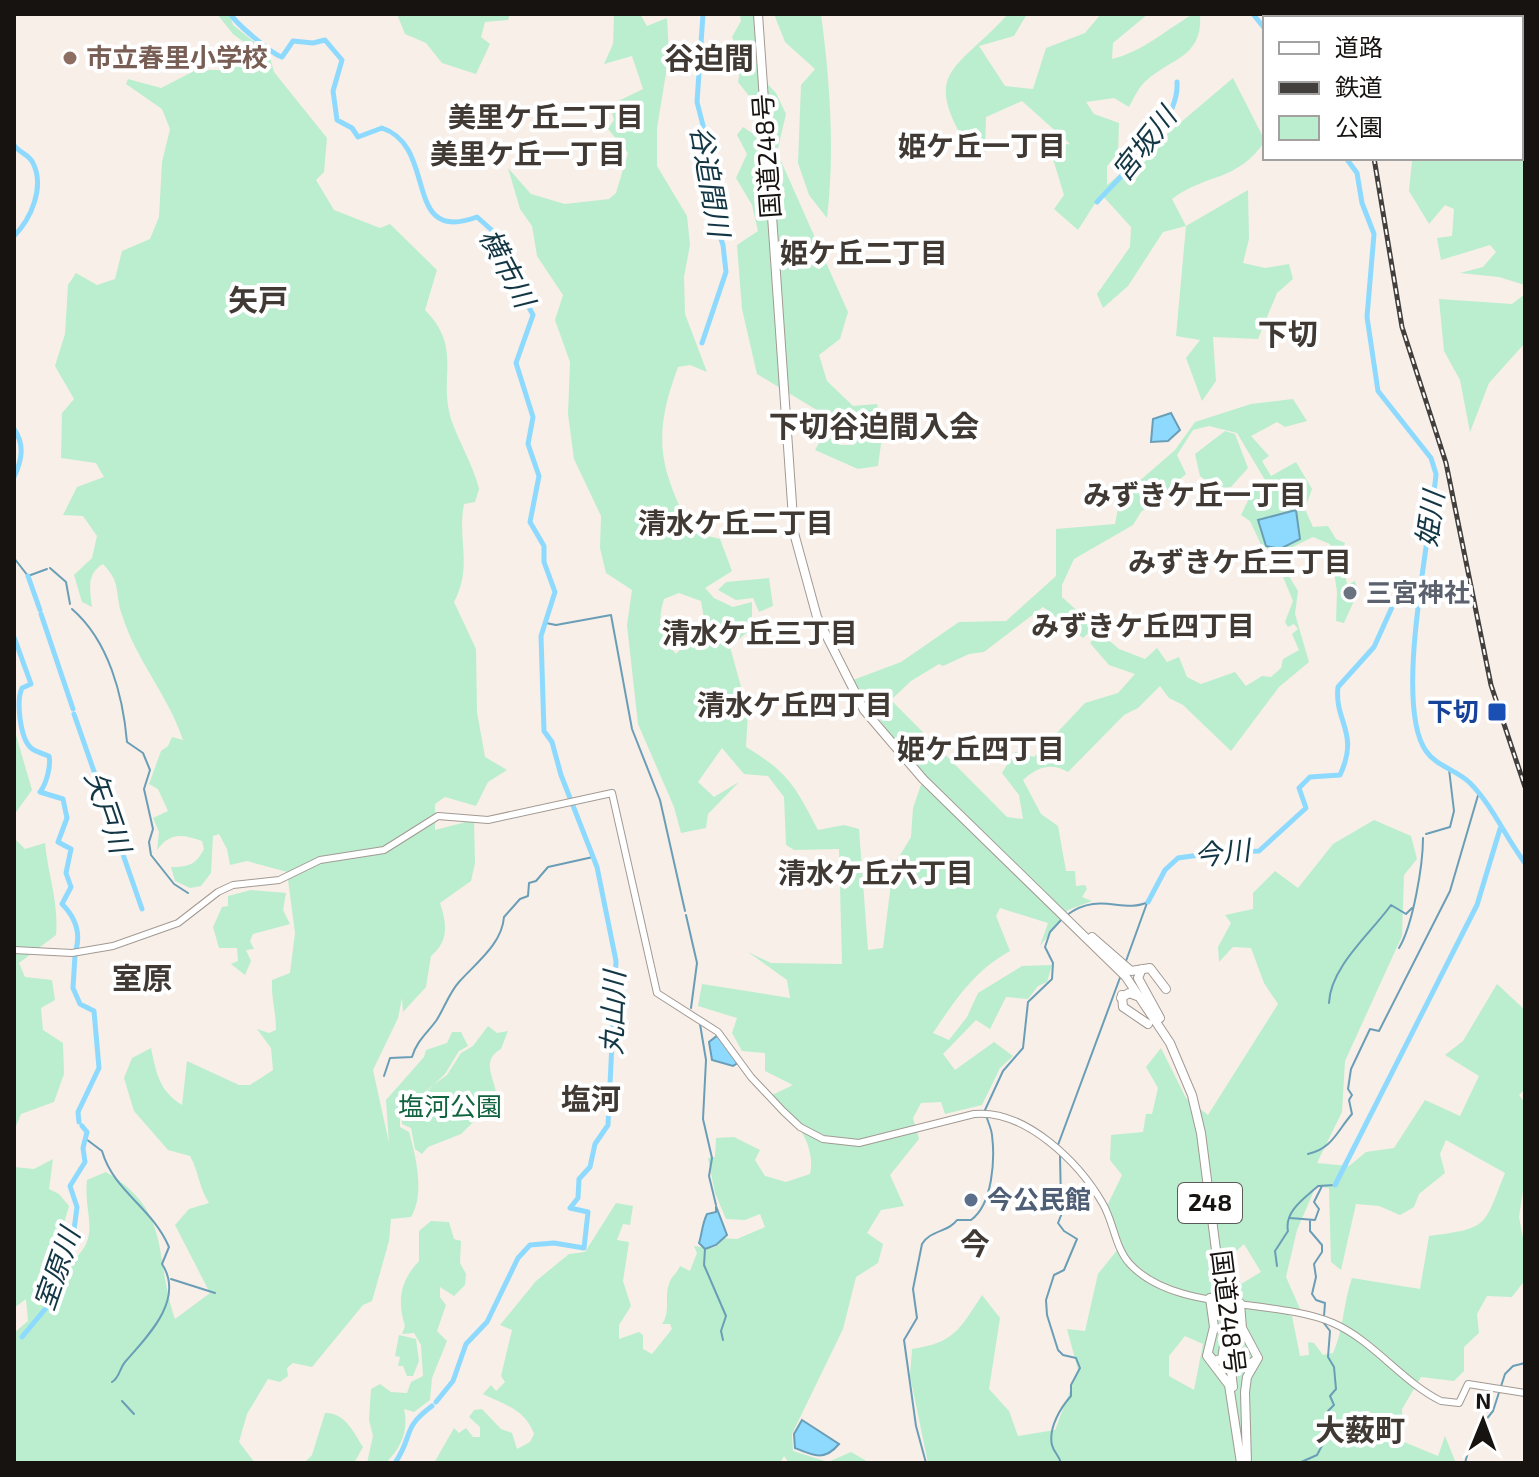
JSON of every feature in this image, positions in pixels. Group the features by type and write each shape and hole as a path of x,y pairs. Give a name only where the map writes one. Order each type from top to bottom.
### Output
{"highway":[{"name":"国道248号","path":"758,14 790,494 803,576 830,650 864,710 906,761 1122,971"},
{"name":"国道248号","path":"1063,912 1122,971 1154,1013 1181,1054 1200,1108 1244,1463"},
{"path":"1121,998 1127,986 1122,971 1150,968 1166,989"},
{"path":"1142,969 1138,978 1154,1013"},
{"path":"1121,998 1132,993 1154,1013"},
{"path":"1121,998 1127,1011 1154,1013"},
{"name":"国道248号","path":"1154,1013 1192,1095 1201,1133 1225,1301"},
{"path":"1210,1298 1214,1327 1207,1350 1208,1359 1229,1385 1244,1463"},
{"path":"1207,1350 1214,1361 1224,1355 1225,1301"},
{"path":"1225,1301 1240,1360 1249,1365 1254,1361 1255,1352"},
{"path":"1240,1303 1242,1328 1257,1361 1247,1377 1243,1408 1244,1463"}],"main road":[{"path":"14,950 30,948 72,953 113,946 178,923 218,892 233,885 279,880 320,860 384,850 438,816 488,820 612,793 657,993 718,1032 751,1077 800,1127 823,1139 859,1143 985,1114 1032,1129 1054,1144 1100,1200 1123,1254 1142,1275 1169,1288 1333,1323 1441,1401 1459,1403 1468,1384 1525,1393"}],"green space":[{"path":"217,14 230,14 233,25 269,54 274,72 327,138 324,172 316,180 334,210 380,228 390,224 437,270 425,310 443,337 451,419 479,489 475,502 464,504 463,577 454,602 476,649 477,712 485,757 507,770 488,782 476,806 445,797 435,804 435,830 474,820 475,863 471,881 440,903 444,938 431,956 426,987 403,1012 402,998 398,1018 373,1070 389,1143 386,1100 424,1057 426,1050 447,1043 452,1032 461,1032 468,1046 459,1051 445,1074 400,1116 400,1127 409,1132 414,1153 418,1198 411,1217 391,1219 389,1241 372,1301 363,1305 312,1367 293,1363 287,1368 288,1376 280,1382 268,1379 247,1414 239,1442 255,1463 14,1463 14,1333 28,1321 26,1299 14,1308 14,1167 34,1169 53,1159 49,1189 59,1194 69,1206 56,1251 65,1267 85,1246 88,1237 87,1180 106,1172 127,1187 151,1219 175,1319 210,1293 175,1225 189,1209 209,1203 190,1156 168,1150 134,1111 124,1078 132,1058 151,1048 163,1087 182,1105 187,1061 239,1085 250,1085 273,1070 271,1048 257,1029 269,1033 276,1030 272,980 290,973 295,933 287,872 247,861 230,865 227,849 219,834 213,836 211,873 201,886 190,888 175,881 171,867 195,862 204,849 202,841 172,837 157,850 159,832 153,818 168,811 158,789 149,784 161,751 168,746 172,737 183,740 128,631 115,583 103,564 92,577 92,607 82,602 74,575 92,558 97,536 83,516 63,515 77,487 104,477 96,463 61,458 62,413 74,399 55,366 65,334 68,285 76,273 97,285 115,279 122,251 150,239 159,217 162,162 170,129 162,109 126,84 128,79 161,88 196,70 222,70 246,49 244,42"},
{"path":"397,14 510,14 508,20 485,22 481,37 490,44 476,74 442,63 426,43 405,34"},
{"path":"614,14 640,14 647,26 667,18 669,55 657,128 657,166 687,216 690,245 684,277 685,314 707,372 690,365 678,367 662,433 666,470 692,532 720,539 732,571 705,588 714,598 733,607 752,602 752,628 730,647 748,712 746,747 790,782 818,830 844,825 859,829 868,950 883,948 893,867 911,837 913,808 922,782 853,680 901,662 959,622 1006,621 1056,576 1056,529 1115,524 1120,498 1175,450 1195,422 1251,404 1293,399 1307,421 1285,427 1277,422 1251,436 1269,456 1262,461 1271,476 1296,462 1312,489 1305,509 1313,527 1328,526 1336,539 1345,543 1342,552 1347,585 1355,581 1358,592 1344,623 1336,621 1337,592 1330,544 1313,537 1282,552 1284,568 1298,591 1295,614 1309,662 1279,687 1231,751 1183,705 1169,698 1160,686 1138,708 1124,715 1068,772 1056,767 1044,767 1023,780 1041,814 1058,826 1066,871 1075,871 1076,886 1085,885 1087,889 1082,897 1092,901 1068,910 1040,946 1048,923 1000,908 996,916 1010,951 976,977 933,1033 949,1040 967,1017 978,993 1022,966 1052,965 1047,982 1038,986 1028,999 1006,997 990,1029 976,1020 943,1054 955,1070 994,1042 1013,1056 1000,1068 982,1105 945,1114 941,1102 921,1103 913,1118 919,1139 890,1175 904,1206 881,1210 867,1233 883,1244 878,1263 856,1277 843,1329 792,1434 793,1451 828,1462 851,1452 870,1463 789,1463 784,1456 780,1463 434,1463 454,1428 459,1433 466,1428 473,1437 480,1437 480,1427 469,1417 474,1410 482,1409 501,1429 512,1433 517,1449 530,1442 534,1434 520,1413 483,1394 491,1385 496,1391 505,1382 501,1376 512,1330 500,1325 536,1281 569,1254 585,1252 616,1203 633,1206 630,1225 623,1224 617,1240 629,1242 623,1281 631,1306 619,1325 619,1339 639,1332 643,1335 643,1349 652,1354 672,1329 670,1324 662,1324 670,1281 680,1266 690,1271 697,1253 694,1246 714,1247 721,1238 737,1239 765,1227 760,1214 745,1220 726,1219 715,1193 708,1158 715,1157 716,1138 734,1137 760,1150 755,1160 765,1176 786,1182 810,1174 810,1152 806,1141 795,1121 772,1095 793,1085 765,1071 765,1053 742,1051 732,1033 737,1018 698,1006 702,984 790,998 787,980 748,952 771,963 842,964 839,849 794,850 786,845 784,797 768,776 744,774 722,748 698,782 714,797 739,782 708,814 706,828 681,833 674,807 638,724 627,625 632,590 606,573 600,548 601,516 574,459 568,414 570,362 555,320 563,295 537,256 532,226 520,209 508,168 531,194 565,204 609,199 616,193 628,153 608,129 614,120 610,105 643,89 632,56 604,64 613,44","holes":["1209,426 1237,433 1265,480 1254,488 1241,515 1250,521 1264,551 1278,554 1281,572 1293,601 1285,622 1288,627 1294,624 1298,629 1292,634 1299,650 1283,659 1281,668 1271,677 1262,676 1246,686 1235,672 1201,684 1187,677 1179,657 1167,662 1157,648 1145,659 1119,649 1100,633 1090,643 1109,665 1135,674 1118,693 1085,703 1034,757 1015,752 1002,773 1019,795 1023,819 1007,817 891,700 911,681 939,664 943,666 969,654 984,652 1043,607 1083,638 1095,627 1062,597 1062,585 1074,559 1133,525 1141,512 1186,474 1177,455 1193,430","679,593 701,601 705,624 676,654 663,634 661,615 664,599"]},
{"path":"740,14 762,14 763,32 756,60 760,76 776,93 786,114 777,152 848,312 840,339 819,355 827,381 853,406 877,404 883,429 878,466 858,469 815,450 824,434 840,445 854,445 857,425 830,418 757,374 742,309 737,245 758,231 752,205 736,178 747,154 737,135 743,127 761,139 769,129 764,115 738,82 742,60 732,37 741,21"},
{"path":"774,14 821,14 830,116 831,167 827,218 809,195 798,163 801,85 815,69 785,42"},
{"path":"1008,14 1027,14 1014,36 979,46 1005,86 1033,89 1046,48 1085,33 1101,14 1148,14 1113,43 1112,59 1144,46 1193,14 1200,14 1200,28 1191,48 1144,83 1129,107 1114,98 1086,102 1094,114 1119,123 1118,153 1107,166 1107,185 1233,78 1263,137 1263,143 1232,171 1185,190 1172,199 1186,226 1163,232 1128,286 1103,308 1097,294 1130,247 1131,227 1101,194 1078,230 1054,209 1064,195 1049,146 1070,144 1022,101 986,117 985,153 973,155 948,105 946,89 950,75 959,62"},
{"path":"1525,30 1525,285 1499,277 1460,273 1483,267 1496,252 1490,245 1441,260 1437,238 1452,236 1454,209 1445,205 1429,224 1409,191 1412,161 1523,160"},
{"path":"1248,190 1249,239 1243,263 1265,268 1289,264 1293,279 1277,293 1258,339 1213,337 1216,381 1202,401 1186,358 1200,340 1176,336 1186,226"},
{"path":"1525,294 1525,343 1489,383 1470,432 1460,380 1444,351 1439,299 1512,304"},
{"path":"1225,431 1235,434 1248,468 1231,487 1216,488 1200,476 1195,454"},
{"path":"769,578 773,606 759,612 753,598 736,600 718,590 726,582"},
{"path":"14,728 32,790 14,815"},
{"path":"1374,820 1411,836 1417,859 1404,875 1402,936 1345,1061 1342,1112 1317,1163 1349,1166 1366,1152 1394,1148 1425,1100 1460,1116 1479,1076 1445,1055 1463,1041 1497,984 1525,1010 1525,1089 1519,1095 1525,1103 1525,1177 1519,1217 1525,1248 1525,1280 1512,1297 1487,1296 1477,1314 1479,1333 1464,1347 1464,1371 1454,1381 1421,1377 1402,1409 1404,1442 1438,1456 1445,1436 1456,1463 928,1463 910,1376 912,1349 947,1338 968,1317 982,1295 1000,1318 989,1389 1009,1411 1018,1436 1055,1430 1078,1370 1067,1329 1085,1331 1098,1274 1122,1244 1107,1206 1122,1175 1110,1160 1111,1135 1143,1132 1146,1114 1152,1114 1158,1088 1146,1067 1161,1048 1186,1098 1208,1115 1278,1004 1264,983 1251,948 1233,947 1219,962 1218,947 1231,923 1225,915 1253,909 1253,893 1275,871 1298,888 1333,844","holes":["1446,1140 1505,1173 1487,1215 1474,1227 1429,1236 1420,1289 1352,1278 1333,1353 1323,1355 1314,1343 1308,1342 1309,1355 1300,1356 1292,1316 1286,1309 1301,1311 1286,1277 1297,1230 1316,1186 1329,1188 1331,1262 1341,1270 1356,1204 1379,1206 1400,1215 1414,1207 1419,1194 1445,1173 1440,1154","1244,1244 1261,1272 1241,1284 1228,1259","1185,1336 1203,1344 1194,1390 1169,1376 1169,1356"]},
{"path":"14,838 25,849 45,843 55,900 56,935 19,963 25,977 52,980 55,1000 41,1008 43,1030 63,1043 64,1074 54,1102 21,1114 14,1131"},
{"path":"251,890 286,893 283,910 290,924 253,934 250,941 254,949 246,950 251,961 245,975 231,964 238,961 237,948 219,948 213,927 222,907 228,906 228,896"},
{"name":"塩河公園","path":"488,1026 497,1033 508,1031 490,1065 497,1099 461,1134 428,1147 422,1154 415,1149 411,1128 402,1124 402,1119 429,1088 447,1075 461,1053 473,1046"},
{"path":"431,1221 449,1222 454,1239 461,1241 460,1263 466,1274 465,1285 454,1296 440,1287 440,1297 446,1305 437,1331 447,1341 432,1378 430,1400 414,1412 404,1409 402,1438 386,1463 367,1463 373,1436 369,1420 371,1389 380,1384 391,1392 407,1393 411,1382 423,1376 421,1345 414,1333 402,1334 405,1326 401,1300 404,1284 419,1261 419,1231"},
{"path":"399,1335 416,1339 419,1361 413,1376 407,1376 403,1366 398,1366 400,1357 395,1356"},
{"path":"325,1413 343,1420 363,1447 354,1463 304,1463 312,1455"}],"water":[{"path":"1171,413 1180,430 1168,441 1151,442 1153,419"},
{"path":"1296,510 1300,539 1280,549 1266,546 1258,520"},
{"path":"718,1035 739,1062 733,1066 712,1060 709,1042"},
{"path":"716,1206 727,1235 716,1245 705,1249 699,1243 703,1225 707,1214 716,1212"},
{"path":"802,1420 839,1444 824,1455 795,1448 794,1434"}],"waterway":[{"name":"丸山川","path":"231,14 254,37 282,57 293,41 313,43 325,40 342,60 333,91 337,120 352,128 358,137 382,128 399,138 410,154 429,206 438,218 453,222 477,217 495,233 501,264 512,275 533,315 516,363 533,417 528,444 539,476 530,522 544,546 544,562 555,592 541,636 544,731 552,742 561,775 597,867 616,961 608,1125 595,1144 590,1167 579,1179 578,1198 570,1208 588,1212 584,1248 554,1243 530,1245 518,1258 487,1322 466,1344 453,1381 436,1402"},
{"name":"谷追間川","path":"702,343 726,272 723,245 713,216 706,137 697,102 703,14"},
{"name":"姫川","path":"1253,14 1263,26"},
{"name":"宮坂川","path":"1097,202 1160,130 1176,98 1177,82"},
{"name":"矢戸川","path":"14,145 31,160 37,182 31,212 14,236"},
{"name":"姫川","path":"1347,160 1357,173 1362,203 1374,234 1367,317 1378,391 1431,458 1436,474 1413,659 1417,728 1430,756 1465,779 1478,792 1525,863"},
{"name":"矢戸川","path":"14,429 21,453 14,477"},
{"name":"矢戸川","path":"14,558 28,576 47,569"},
{"path":"50,568 66,582 70,604"},
{"name":"矢戸川","path":"28,576 40,610"},
{"name":"今川","path":"1148,902 1165,870 1178,858 1259,851 1306,808 1299,788 1310,777 1340,775 1348,748 1339,709 1338,687 1374,647 1393,605 1421,595"},
{"path":"72,609 85,622 105,653 118,688 127,742 143,753 150,770 144,789 153,829 149,842 151,855 174,884 188,893"},
{"name":"矢戸川","path":"41,614 73,709"},
{"path":"546,623 556,625 611,615 632,729 660,800 685,911"},
{"name":"室原川","path":"14,637 31,684 22,688 19,701 24,736 31,748 49,756 48,774 40,792 63,799 67,818 58,842 71,849 66,873 71,887 62,904 76,925 76,950"},
{"name":"矢戸川","path":"74,714 142,909"},
{"path":"1426,834 1450,827 1454,811 1449,769"},
{"path":"1308,1154 1329,1144 1352,1114 1349,1100 1352,1095 1348,1089 1351,1069 1370,1029 1379,1031 1450,891 1479,792"},
{"path":"1335,1185 1477,905 1500,829"},
{"path":"1399,948 1409,925 1416,894 1423,838"},
{"path":"384,1076 390,1058 412,1057 455,986 499,936 504,917 520,899 528,896 529,883 536,881 548,867 593,857"},
{"path":"1067,915 1090,905 1129,906 1148,902"},
{"path":"1126,961 1147,903"},
{"path":"1329,1003 1336,976 1344,963 1391,905 1406,914 1412,908"},
{"path":"686,915 697,963 691,1008"},
{"path":"926,1463 916,1426 904,1340 917,1318 913,1289 922,1244 925,1239 957,1220 971,1220 984,1203 991,1180 993,1156 985,1110 1003,1071 1023,1048 1028,1002 1052,979 1053,963 1045,947 1050,932 1062,919"},
{"name":"室原川","path":"75,955 73,988 80,1004 94,1011 99,1068 78,1112 79,1122"},
{"path":"1058,1145 1121,975"},
{"path":"700,1024 706,1060 703,1119 712,1158 709,1176 716,1205"},
{"name":"室原川","path":"22,1337 46,1308 50,1280 72,1245 77,1207 70,1186 85,1162 83,1148 87,1132 82,1126"},
{"path":"86,1139 102,1151 115,1178 153,1221 169,1247 162,1264 168,1277 169,1290 161,1316 112,1382"},
{"path":"1060,1155 1061,1205"},
{"path":"1277,1266 1275,1251 1288,1231 1292,1211 1318,1186 1335,1185"},
{"path":"1290,1218 1315,1220 1319,1209 1314,1202 1322,1186"},
{"path":"1061,1463 1052,1445 1052,1432 1071,1396 1071,1385 1080,1368 1076,1358 1063,1355 1058,1350 1047,1315 1046,1300 1054,1275 1064,1270 1077,1239 1058,1223 1064,1208"},
{"path":"1310,1220 1310,1231 1322,1245 1322,1252 1314,1264 1316,1277 1312,1294 1316,1300 1325,1303 1324,1316"},
{"path":"705,1249 704,1265 726,1316 721,1331 723,1340"},
{"path":"171,1279 215,1293"},
{"path":"1323,1322 1330,1331 1328,1357 1334,1367 1336,1389 1330,1396 1334,1405 1328,1411 1334,1421"},
{"path":"1465,1463 1472,1437 1493,1411 1505,1374 1513,1366 1525,1363"},
{"path":"122,1401 134,1414"},
{"name":"丸山川","path":"395,1463 412,1427 432,1406"},
{"path":"1299,1463 1317,1455 1334,1423"}],"railway":[{"path":"1374,160 1402,327 1446,463 1491,685 1525,787"}],"place":[{"name":"市立春里小学校","path":"70,58"},
{"name":"三宮神社","path":"1350,593"},
{"name":"下切","path":"1497,712"},
{"name":"今公民館","path":"971,1200"}],"district":[{"name":"谷迫間","path":"709,59"},
{"name":"美里ケ丘二丁目","path":"546,117"},
{"name":"姫ケ丘一丁目","path":"982,146"},
{"name":"美里ケ丘一丁目","path":"528,154"},
{"name":"姫ケ丘二丁目","path":"864,253"},
{"name":"矢戸","path":"258,301"},
{"name":"下切","path":"1288,335"},
{"name":"下切谷迫間入会","path":"874,427"},
{"name":"みずきケ丘一丁目","path":"1195,495"},
{"name":"清水ケ丘二丁目","path":"736,523"},
{"name":"みずきケ丘三丁目","path":"1240,562"},
{"name":"みずきケ丘四丁目","path":"1143,626"},
{"name":"清水ケ丘三丁目","path":"760,633"},
{"name":"清水ケ丘四丁目","path":"795,705"},
{"name":"姫ケ丘四丁目","path":"981,749"},
{"name":"清水ケ丘六丁目","path":"876,873"},
{"name":"室原","path":"142,979"},
{"name":"塩河","path":"591,1100"},
{"name":"今","path":"975,1245"},
{"name":"大薮町","path":"1360,1431"}],"water label":[{"name":"横市川","path":"507,268"}]}
